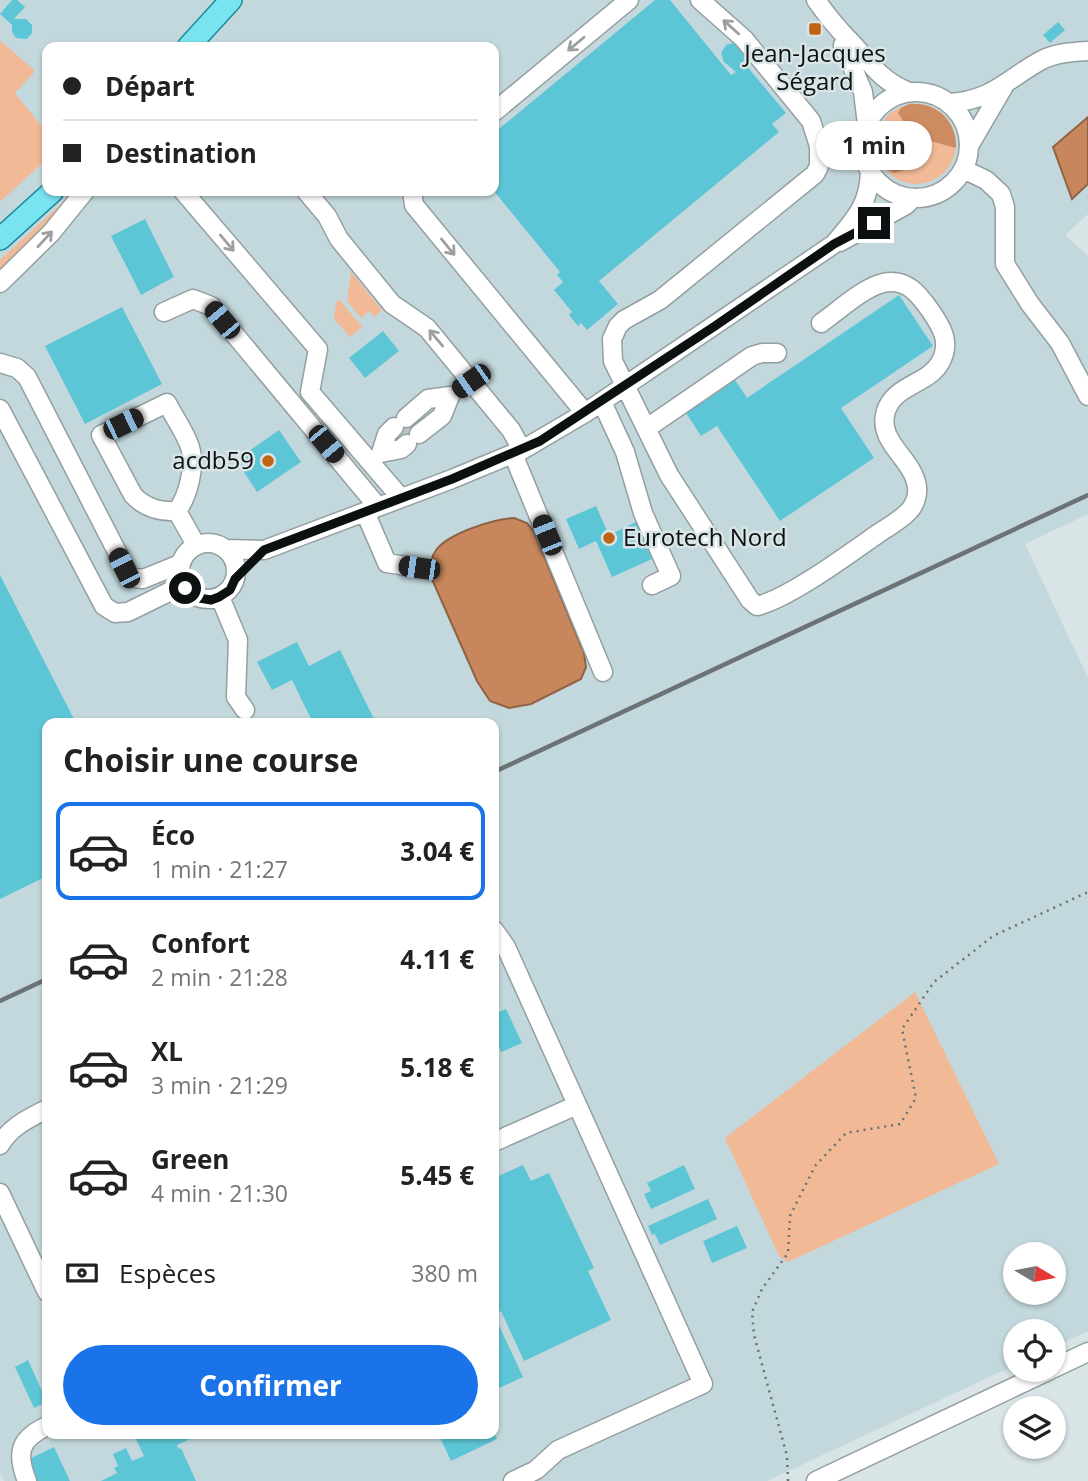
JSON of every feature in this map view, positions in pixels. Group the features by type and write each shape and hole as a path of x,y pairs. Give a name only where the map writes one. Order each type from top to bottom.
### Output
{"main road":[{"path":"193,42 231,0"},
{"path":"0,239 47,196"}],"street":[{"path":"499,108 629,0"},
{"path":"700,0 735,30 759,56 811,121 819,146 818,170 660,300 624,320 612,339 612,361 669,475 752,603 757,606 814,577 905,515 913,506 918,491 916,480 886,433 884,417 894,398 937,367 946,344 943,329 916,291 895,282 872,288 821,323"},
{"path":"816,0 839,32 880,76 909,93"},
{"path":"834,244 864,207 870,187 870,171 863,148 867,124 863,92 839,32"},
{"path":"948,103 972,100 1004,86 1042,60 1060,54 1088,51"},
{"path":"870,171 888,190 913,198 925,197 947,188 962,169 969,146 1004,86"},
{"path":"867,124 874,113 895,96 909,93 929,94 948,103 963,122 969,146"},
{"path":"962,169 986,180 1001,194 1005,207 1005,264 1030,304 1060,343 1088,396"},
{"path":"0,282 51,233 81,196"},
{"path":"187,196 318,349 310,392 375,458 401,498"},
{"path":"310,196 327,216 339,239 393,304 427,328 511,430 603,672"},
{"path":"413,196 414,205 585,413"},
{"path":"264,550 235,579 230,590 219,597 211,600 199,598 188,592 183,585 180,564 186,553 197,545 213,543 225,549 264,550 518,452 585,413 834,244 906,205 913,198"},
{"path":"164,313 193,299 211,306 372,509 387,564 419,568"},
{"path":"647,428 752,356 777,353"},
{"path":"0,363 17,368 27,377 130,577 143,579 180,564"},
{"path":"375,458 401,449 407,431 471,381"},
{"path":"167,402 190,447 186,494 177,511 158,510 140,503 101,435 167,402"},
{"path":"601,402 625,452 643,513 671,576 652,585"},
{"path":"0,409 104,606 115,614 128,612 183,585"},
{"path":"177,511 197,545"},
{"path":"225,549 235,562 235,579"},
{"path":"219,597 238,639 236,697 245,710"},
{"path":"499,937 506,947 703,1384 558,1450 539,1476 513,1481"},
{"path":"499,1140 577,1105"},
{"path":"0,1145 6,1135 22,1121 42,1111"},
{"path":"0,1193 42,1281"},
{"path":"1066,1362 1088,1352"},
{"path":"817,1481 1025,1382"},
{"path":"27,1481 20,1464 21,1450 33,1433 42,1428"}],"path":[{"path":"788,1481 787,1456 754,1335 752,1312 762,1289 788,1253 790,1216 815,1166 846,1133 900,1124 916,1098 902,1029 934,982 993,936 1088,891"}],"shaded area":[{"path":"0,0 1088,0 1088,214 1065,235 1088,256 1088,514 1025,544 1088,678 1088,1331 1066,1341 1066,1319 1003,1319 1003,1371 767,1481 4,1481 0,1473"},
{"path":"0,40 35,71 15,93 42,127 42,164 0,202"},
{"path":"908,104 924,104 945,115 956,136 956,152 945,173 924,184 908,184 894,178 882,166 876,152 876,136 882,122 894,110"},
{"path":"909,104 928,106 943,115 953,129 956,148 930,141 916,161 894,173 888,170 887,166 901,159 904,152 900,145 889,143 890,138 903,134 908,128 898,113"},
{"path":"1088,117 1088,184 1072,199 1053,147"},
{"path":"70,196 73,196 0,273 0,260"},
{"path":"351,272 382,310 374,317 369,311 361,318 347,301"},
{"path":"339,299 362,327 350,337 334,319"},
{"path":"514,518 527,523 534,532 584,653 586,667 581,679 531,704 509,708 490,701 477,681 431,577 431,567 436,550 451,538 484,524"},
{"path":"915,992 999,1164 788,1262 779,1256 725,1138"}],"building":[{"path":"12,0 17,0 25,7 14,19 26,19 32,25 32,33 27,39 16,38 12,25 0,14"},
{"path":"655,0 670,0 731,75 736,72 724,62 721,53 726,45 737,42 747,55 741,65 745,64 786,113 772,124 779,132 599,281 618,304 587,330 581,323 578,326 569,315 572,312 554,290 563,282 557,275 560,272 498,196 499,129"},
{"path":"1058,22 1065,30 1050,43 1043,35"},
{"path":"145,219 174,277 141,295 111,236"},
{"path":"899,295 933,346 841,408 874,458 780,521 717,426 701,436 686,413 735,380 747,398"},
{"path":"122,307 162,384 85,424 45,346"},
{"path":"383,331 399,351 365,378 349,358"},
{"name":"acdb59","path":"279,430 301,462 257,492 236,460"},
{"name":"Eurotech Nord","path":"596,506 609,535 636,522 652,559 612,577 596,541 579,549 566,519"},
{"path":"0,575 73,718 42,718 42,878 0,899"},
{"path":"297,642 309,666 340,650 374,718 311,718 292,680 272,690 257,662"},
{"path":"506,1009 522,1043 501,1052 499,1047 499,1012"},
{"path":"523,1165 531,1181 549,1173 594,1268 588,1271 611,1320 524,1361 501,1311 499,1312 499,1176"},
{"path":"684,1165 695,1189 651,1209 644,1194 651,1191 647,1183"},
{"path":"708,1199 717,1219 660,1245 655,1234 652,1235 648,1226"},
{"path":"737,1226 747,1248 712,1263 703,1241"},
{"path":"499,1325 523,1377 499,1388"},
{"path":"28,1360 42,1391 42,1404 34,1408 15,1367"},
{"path":"136,1439 190,1439 177,1445 181,1448 196,1481 101,1481 117,1473 114,1468 118,1466 113,1454 126,1448 132,1461 144,1456"},
{"path":"441,1439 497,1439 451,1461"},
{"path":"54,1447 70,1481 34,1481 25,1461"}],"tunnel":[{"path":"401,436 413,426"}],"railway":[{"path":"499,770 1088,495"},
{"path":"0,1001 42,981"}],"place":[{"name":"Jean-Jacques Ségard","path":"815,29"},
{"name":"acdb59","path":"268,461"},
{"name":"Eurotech Nord","path":"609,538"}],"route":[{"path":"185,588 191,594 207,600 223,596 230,590 235,579 264,550 452,479 540,441 834,244 874,223"}]}
